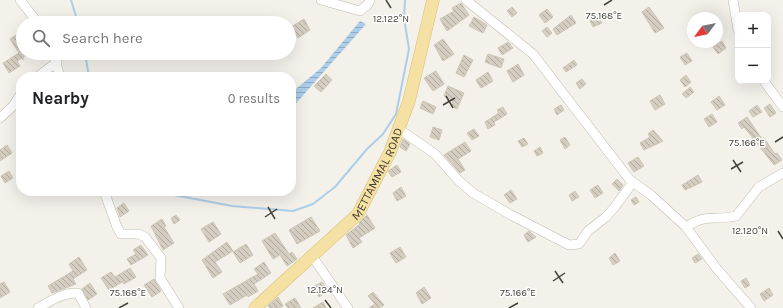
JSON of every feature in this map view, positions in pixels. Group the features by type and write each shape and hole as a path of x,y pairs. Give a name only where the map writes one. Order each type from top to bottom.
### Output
{"main road":[{"name":"METTAMMAL ROAD","path":"255,308 358,214 390,152 409,101 433,0"}],"street":[{"path":"20,0 33,16"},
{"path":"321,0 360,11 368,4 370,0"},
{"path":"466,0 533,54 633,182 651,195 686,227 717,269 751,308"},
{"path":"733,0 735,12"},
{"path":"42,72 53,60"},
{"path":"56,60 59,72"},
{"path":"766,84 783,107"},
{"path":"0,118 16,102"},
{"path":"399,129 435,154 458,180 473,193 569,245 579,244 588,231 606,217 633,182"},
{"path":"686,227 696,221 706,218 736,216 759,187 783,173"},
{"path":"106,196 117,227 122,234 138,234 145,237 161,258 160,278 178,308"},
{"path":"312,256 348,308"},
{"path":"38,308 51,300 78,293 86,308"}],"water":[{"path":"360,21 366,24 296,103 296,89 321,68"}],"building":[{"path":"461,3 469,15 447,31 440,19 454,11 452,8"},
{"path":"512,7 517,13 512,17 507,11"},
{"path":"649,7 664,28 655,33 642,12"},
{"path":"547,9 553,17 545,23 539,15"},
{"path":"571,15 576,23 557,35 553,29"},
{"path":"598,16 602,23 593,27 590,20"},
{"path":"474,17 487,25 483,33 469,26"},
{"path":"304,19 310,30 298,38 296,35 296,24"},
{"path":"547,27 552,33 547,37 542,31"},
{"path":"16,35 16,48 10,39"},
{"path":"443,39 454,54 443,61 434,45"},
{"path":"508,42 513,48 502,55 498,48"},
{"path":"723,43 726,48 718,54 714,48 723,48"},
{"path":"687,53 692,61 685,65 680,57"},
{"path":"488,54 504,59 501,68 485,62"},
{"path":"16,55 16,60 19,60 17,61 20,66 9,73 3,63"},
{"path":"464,55 473,60 464,77 456,73"},
{"path":"574,60 577,65 566,72 563,68"},
{"path":"518,64 524,75 513,82 507,71"},
{"path":"436,71 444,84 433,91 424,78"},
{"path":"488,72 493,81 481,88 476,80"},
{"path":"326,74 332,80 321,92 314,86"},
{"path":"686,75 691,82 685,87 680,80"},
{"path":"582,79 586,84 580,89 576,83"},
{"path":"448,86 464,93 457,109 451,106 453,101 444,96"},
{"path":"690,87 694,92 686,98 682,94"},
{"path":"660,95 665,104 655,110 650,101"},
{"path":"719,96 725,105 717,110 711,102"},
{"path":"423,101 436,107 433,114 420,108"},
{"path":"770,104 776,113 770,117 764,108"},
{"path":"561,105 564,110 557,115 554,109"},
{"path":"757,105 762,112 753,117 749,111"},
{"path":"503,107 507,114 494,122 495,125 488,129 485,122 499,113 497,110"},
{"path":"712,114 717,122 709,127 704,119"},
{"path":"747,117 762,139 764,138 775,154 777,153 782,160 774,165 744,127 742,129 738,123"},
{"path":"433,127 442,130 439,140 430,137"},
{"path":"474,129 479,136 472,140 467,133"},
{"path":"653,130 663,141 644,150 640,143 650,137 648,134"},
{"path":"565,137 570,145 565,149 560,140"},
{"path":"524,138 528,144 522,147 518,141"},
{"path":"403,139 410,144 406,151 400,147"},
{"path":"465,142 471,151 458,159 465,170 460,173 444,155"},
{"path":"7,145 12,153 0,161 0,150"},
{"path":"540,147 543,153 537,156 534,151"},
{"path":"638,157 644,166 634,172 628,163"},
{"path":"397,165 401,172 392,177 388,171"},
{"path":"9,171 13,178 5,183 1,176"},
{"path":"698,175 702,182 685,190 682,185"},
{"path":"617,179 623,185 619,191 612,184"},
{"path":"598,185 603,193 595,198 590,190"},
{"path":"401,187 406,196 397,201 393,193"},
{"path":"511,190 517,199 510,203 504,195"},
{"path":"575,191 579,197 572,201 569,195"},
{"path":"636,197 639,202 634,205 631,200"},
{"path":"124,203 129,211 120,217 117,208"},
{"path":"176,215 180,220 174,224 171,218"},
{"path":"367,215 375,228 359,238 362,242 353,248 346,235 360,224 359,223"},
{"path":"311,217 320,231 297,244 289,230"},
{"path":"162,219 166,226 164,227 174,243 163,250 151,226"},
{"path":"213,222 221,234 209,242 201,229"},
{"path":"529,231 536,237 528,242 524,235"},
{"path":"275,233 289,254 292,252 297,259 287,266 280,255 273,259 262,241"},
{"path":"227,242 233,251 215,262 222,272 213,278 202,260"},
{"path":"246,244 253,255 240,263 233,252"},
{"path":"141,245 148,255 131,265 127,259 136,254 133,250"},
{"path":"400,247 406,257 396,263 390,253"},
{"path":"615,253 620,261 613,265 609,258"},
{"path":"698,254 702,259 695,263 692,258"},
{"path":"79,257 87,270 73,279 76,284 52,293 48,286 73,271 69,264"},
{"path":"264,262 271,273 254,284 258,291 248,297 247,295 230,305 223,294 258,274 254,269"},
{"path":"130,268 136,277 124,284 122,282 109,290 101,278 111,272 115,277"},
{"path":"746,278 750,285 745,288 741,281"},
{"path":"154,279 161,291 152,297 144,285"},
{"path":"4,282 10,292 0,298 0,284"},
{"path":"322,282 328,291 319,297 313,287"},
{"path":"90,283 97,294 88,300 82,289"},
{"path":"424,287 431,298 422,304 416,293"},
{"path":"769,288 773,295 764,301 760,294"},
{"path":"373,292 384,305 379,308 369,308 375,304 368,296"},
{"path":"278,297 283,306 280,308 270,308 268,306"},
{"path":"295,298 301,308 288,308 285,304"},
{"path":"323,302 326,308 313,308"}],"waterway":[{"path":"71,0 76,16"},
{"path":"179,196 232,206 293,211 313,204 335,187 367,149 383,134 396,114 409,49 404,18 405,0"},
{"path":"86,60 88,72"}]}
